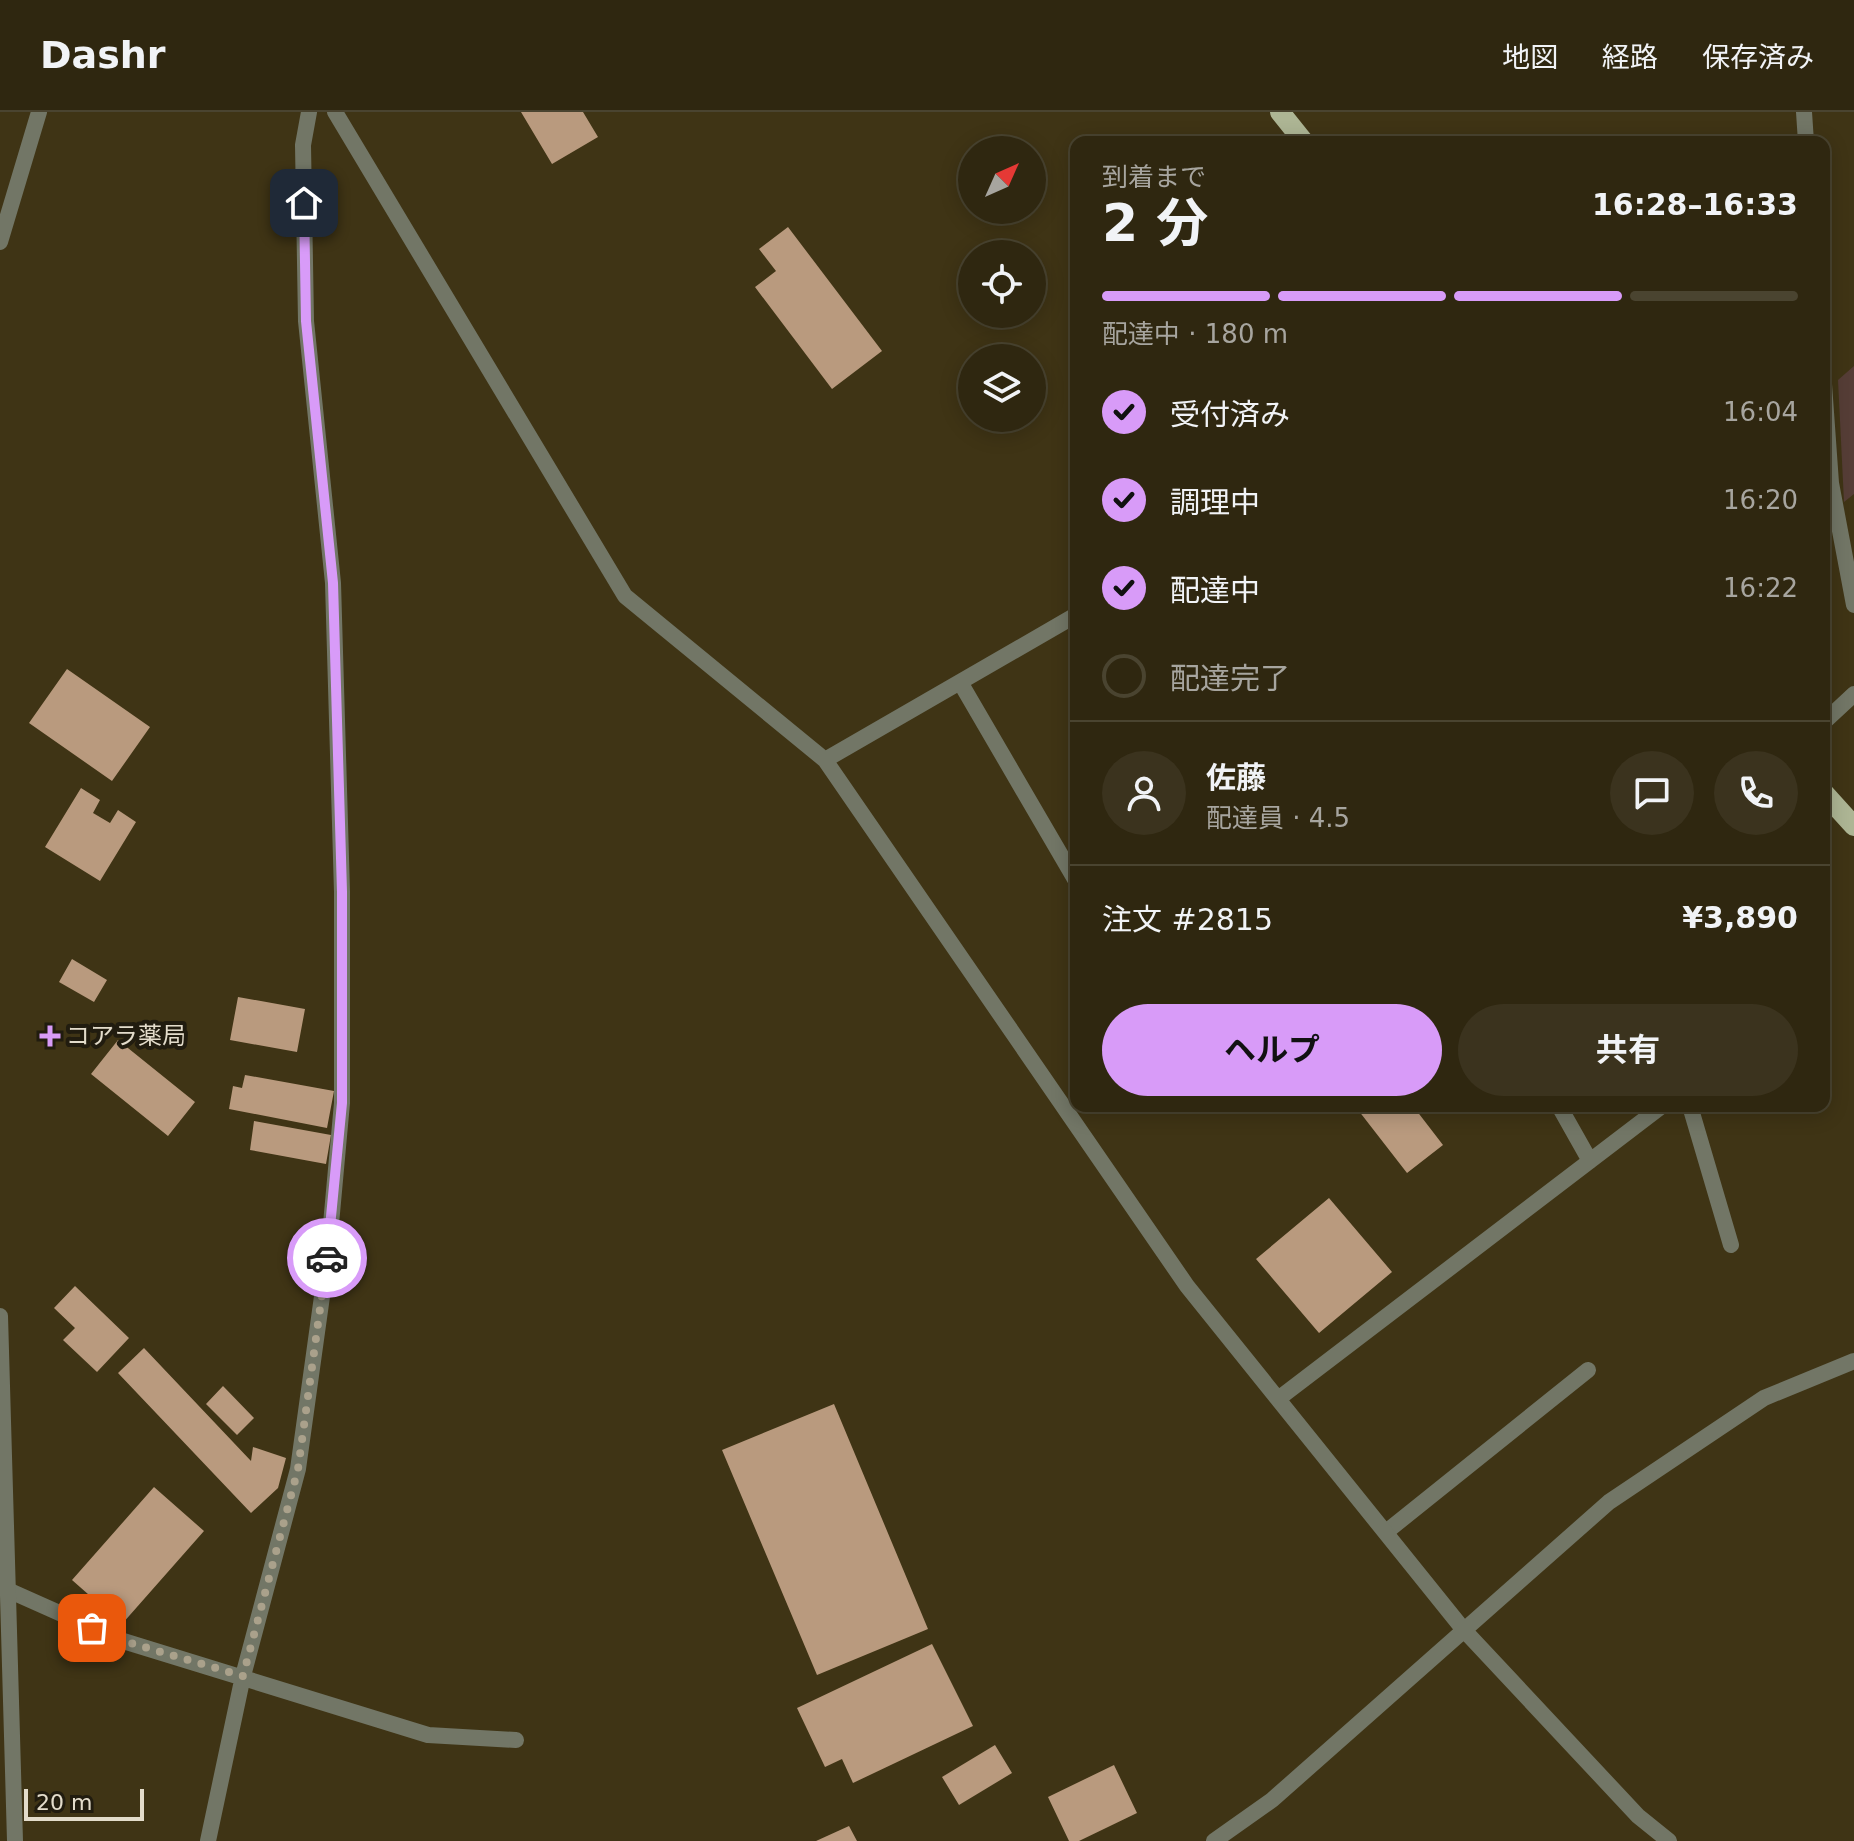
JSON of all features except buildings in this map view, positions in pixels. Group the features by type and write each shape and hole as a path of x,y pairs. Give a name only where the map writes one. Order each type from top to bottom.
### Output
{"main road":[{"path":"1280,112 1299,136"},
{"path":"1830,800 1854,826"}],"street":[{"path":"0,242 39,112"},
{"path":"208,1841 243,1676 298,1469 329,1246 342,1103 342,892 333,583 306,321 303,145 309,112"},
{"path":"335,112 625,596 825,760 1187,1286 1463,1629 1638,1816 1669,1841"},
{"path":"1804,112 1806,136"},
{"path":"1830,469 1854,605"},
{"path":"825,760 1070,618"},
{"path":"960,682 1070,871"},
{"path":"1830,716 1854,694"},
{"path":"1562,1112 1590,1161"},
{"path":"1278,1399 1654,1112"},
{"path":"1692,1112 1731,1245"},
{"path":"0,1316 15,1841"},
{"path":"1214,1841 1272,1800 1609,1502 1764,1398 1854,1361"},
{"path":"1386,1532 1588,1370"},
{"path":"10,1591 120,1640 428,1735 516,1740"}],"shaded area":[{"path":"1854,366 1854,494 1844,502 1838,380"}],"way so far":[{"path":"92,1628 120,1640 243,1676 298,1469 327,1258"}],"place":[{"name":"コアラ薬局","path":"50,1036"}],"route":[{"path":"304,203 306,321 333,583 342,892 342,1103 327,1258"}]}
